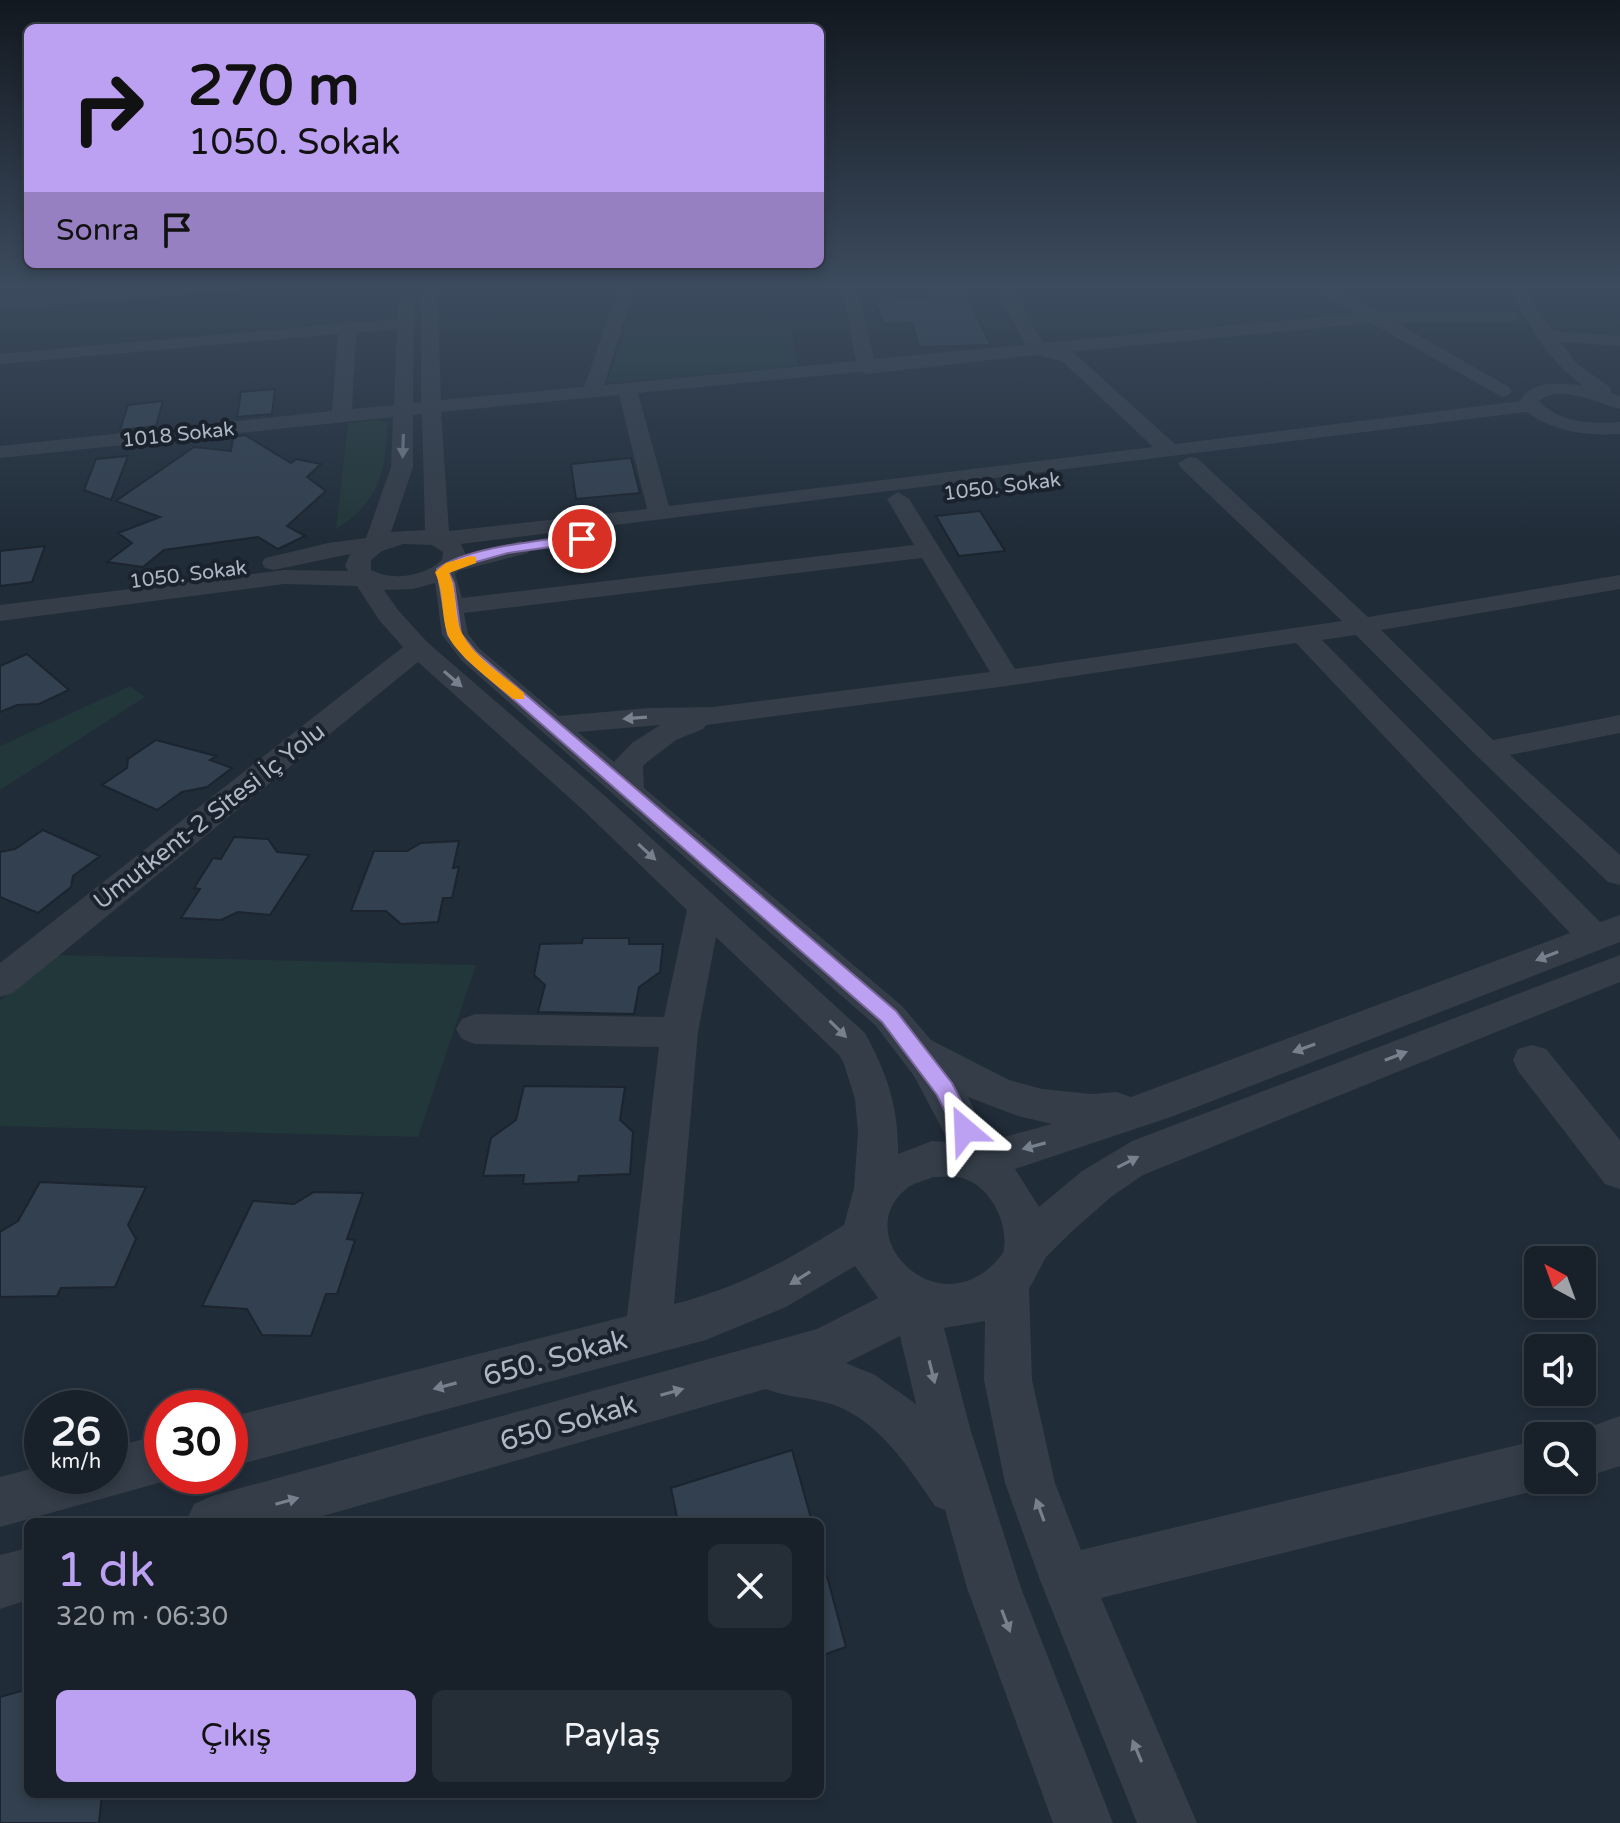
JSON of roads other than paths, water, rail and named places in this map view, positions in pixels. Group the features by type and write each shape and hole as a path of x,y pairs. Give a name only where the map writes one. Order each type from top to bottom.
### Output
{"street":[{"path":"342,416 345,369"},
{"path":"405,369 400,476 375,544 360,555 357,572 388,615 418,648 705,905 852,1044 865,1066 876,1098 878,1163 870,1214 878,1269 898,1289 924,1302 953,1307 980,1301 1067,1206 1115,1169 1146,1153 1620,968"},
{"path":"432,369 433,491 438,539 450,545 455,552 446,569 450,607 455,635 471,655 832,964 910,1040 956,1074 992,1092 1035,1105 1086,1112 1157,1105"},
{"path":"592,392 600,369"},
{"name":"1018 Sokak","path":"0,452 433,407 855,369"},
{"path":"1081,369 1362,626 1487,750 1620,874"},
{"path":"1464,369 1502,391"},
{"path":"1572,369 1620,403"},
{"path":"627,389 660,514"},
{"name":"1050. Sokak","path":"0,613 284,577 365,579 391,585 408,584 507,550 898,499 1179,457 1537,392 1579,391 1620,403"},
{"path":"1537,392 1556,421 1620,436"},
{"name":"1050. Sokak","path":"0,598 273,563 328,550 415,536 438,539 1179,457 1556,421"},
{"path":"1588,429 1620,428"},
{"path":"433,491 466,513 534,529"},
{"path":"898,499 1007,678"},
{"path":"450,607 930,550"},
{"path":"552,725 649,717 713,716 1007,678 1362,626 1620,582"},
{"path":"870,1214 887,1177 908,1164 932,1159 975,1163 1070,1136 1607,933 1393,729 1303,635"},
{"name":"Umutkent-2 Sitesi İç Yolu","path":"0,983 418,648"},
{"path":"629,788 628,764 643,747 661,734 713,716"},
{"path":"1393,729 1455,719"},
{"path":"1487,750 1620,724"},
{"path":"648,1333 679,1032 705,905"},
{"path":"475,1029 679,1032"},
{"path":"910,1040 957,1109 975,1155 975,1163"},
{"path":"1532,1060 1620,1171"},
{"path":"975,1163 1001,1183 1017,1202 1025,1224 1016,1264 1008,1380 1030,1483 1066,1580 1167,1823"},
{"name":"650. Sokak","path":"248,1437 648,1333 750,1303 791,1284 870,1214"},
{"path":"913,1296 946,1428 994,1588 1083,1823"},
{"name":"650 Sokak","path":"226,1518 817,1352 865,1332 899,1311 913,1296"},
{"path":"756,1369 815,1374 866,1393 925,1447 973,1517"},
{"path":"1596,1449 1620,1441"},
{"path":"1066,1580 1524,1468"},
{"path":"0,1502 30,1494"},
{"path":"0,1582 24,1575"}]}
